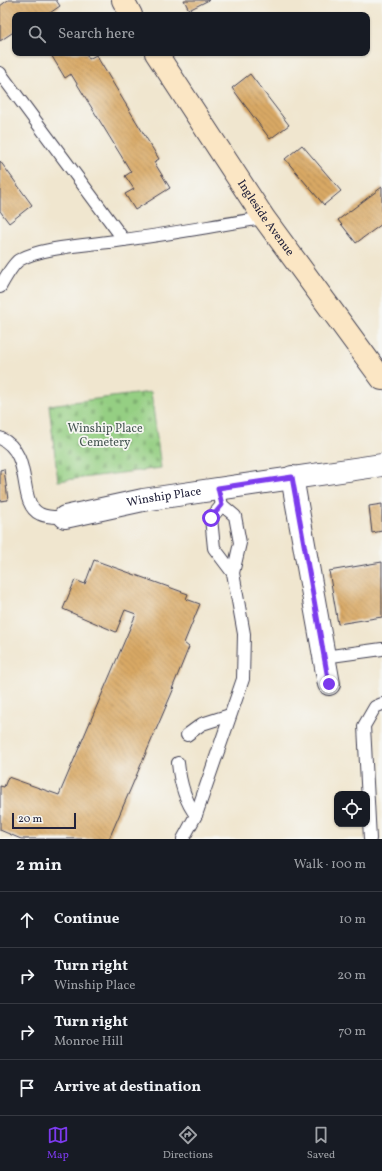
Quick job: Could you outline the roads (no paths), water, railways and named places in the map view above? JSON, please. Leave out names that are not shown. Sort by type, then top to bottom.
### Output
[{"type":"street","points":[[123,0],[129,12]]},
{"type":"street","name":"Ingleside Avenue","points":[[158,56],[264,218],[382,379]]},
{"type":"street","name":"Winship Place","points":[[65,518],[143,500],[220,497],[292,477],[382,465]]},
{"type":"street","points":[[292,477],[329,684]]},
{"type":"lane","points":[[0,73],[124,240]]},
{"type":"lane","points":[[0,287],[17,261],[33,254],[264,218]]},
{"type":"lane","points":[[0,438],[8,442],[18,454],[23,468],[30,505],[40,514],[53,518],[65,518]]},
{"type":"lane","points":[[183,839],[196,815],[243,679],[244,634],[233,573],[240,543],[235,516],[220,497],[211,518],[214,548],[233,573]]},
{"type":"lane","points":[[324,657],[382,649]]},
{"type":"lane","points":[[370,839],[364,726],[375,707],[382,704]]},
{"type":"lane","points":[[187,735],[202,724],[230,715]]},
{"type":"lane","points":[[178,763],[182,790],[190,808],[196,815]]},
{"type":"park label","name":"Winship Place Cemetery","points":[[105,436]]}]
